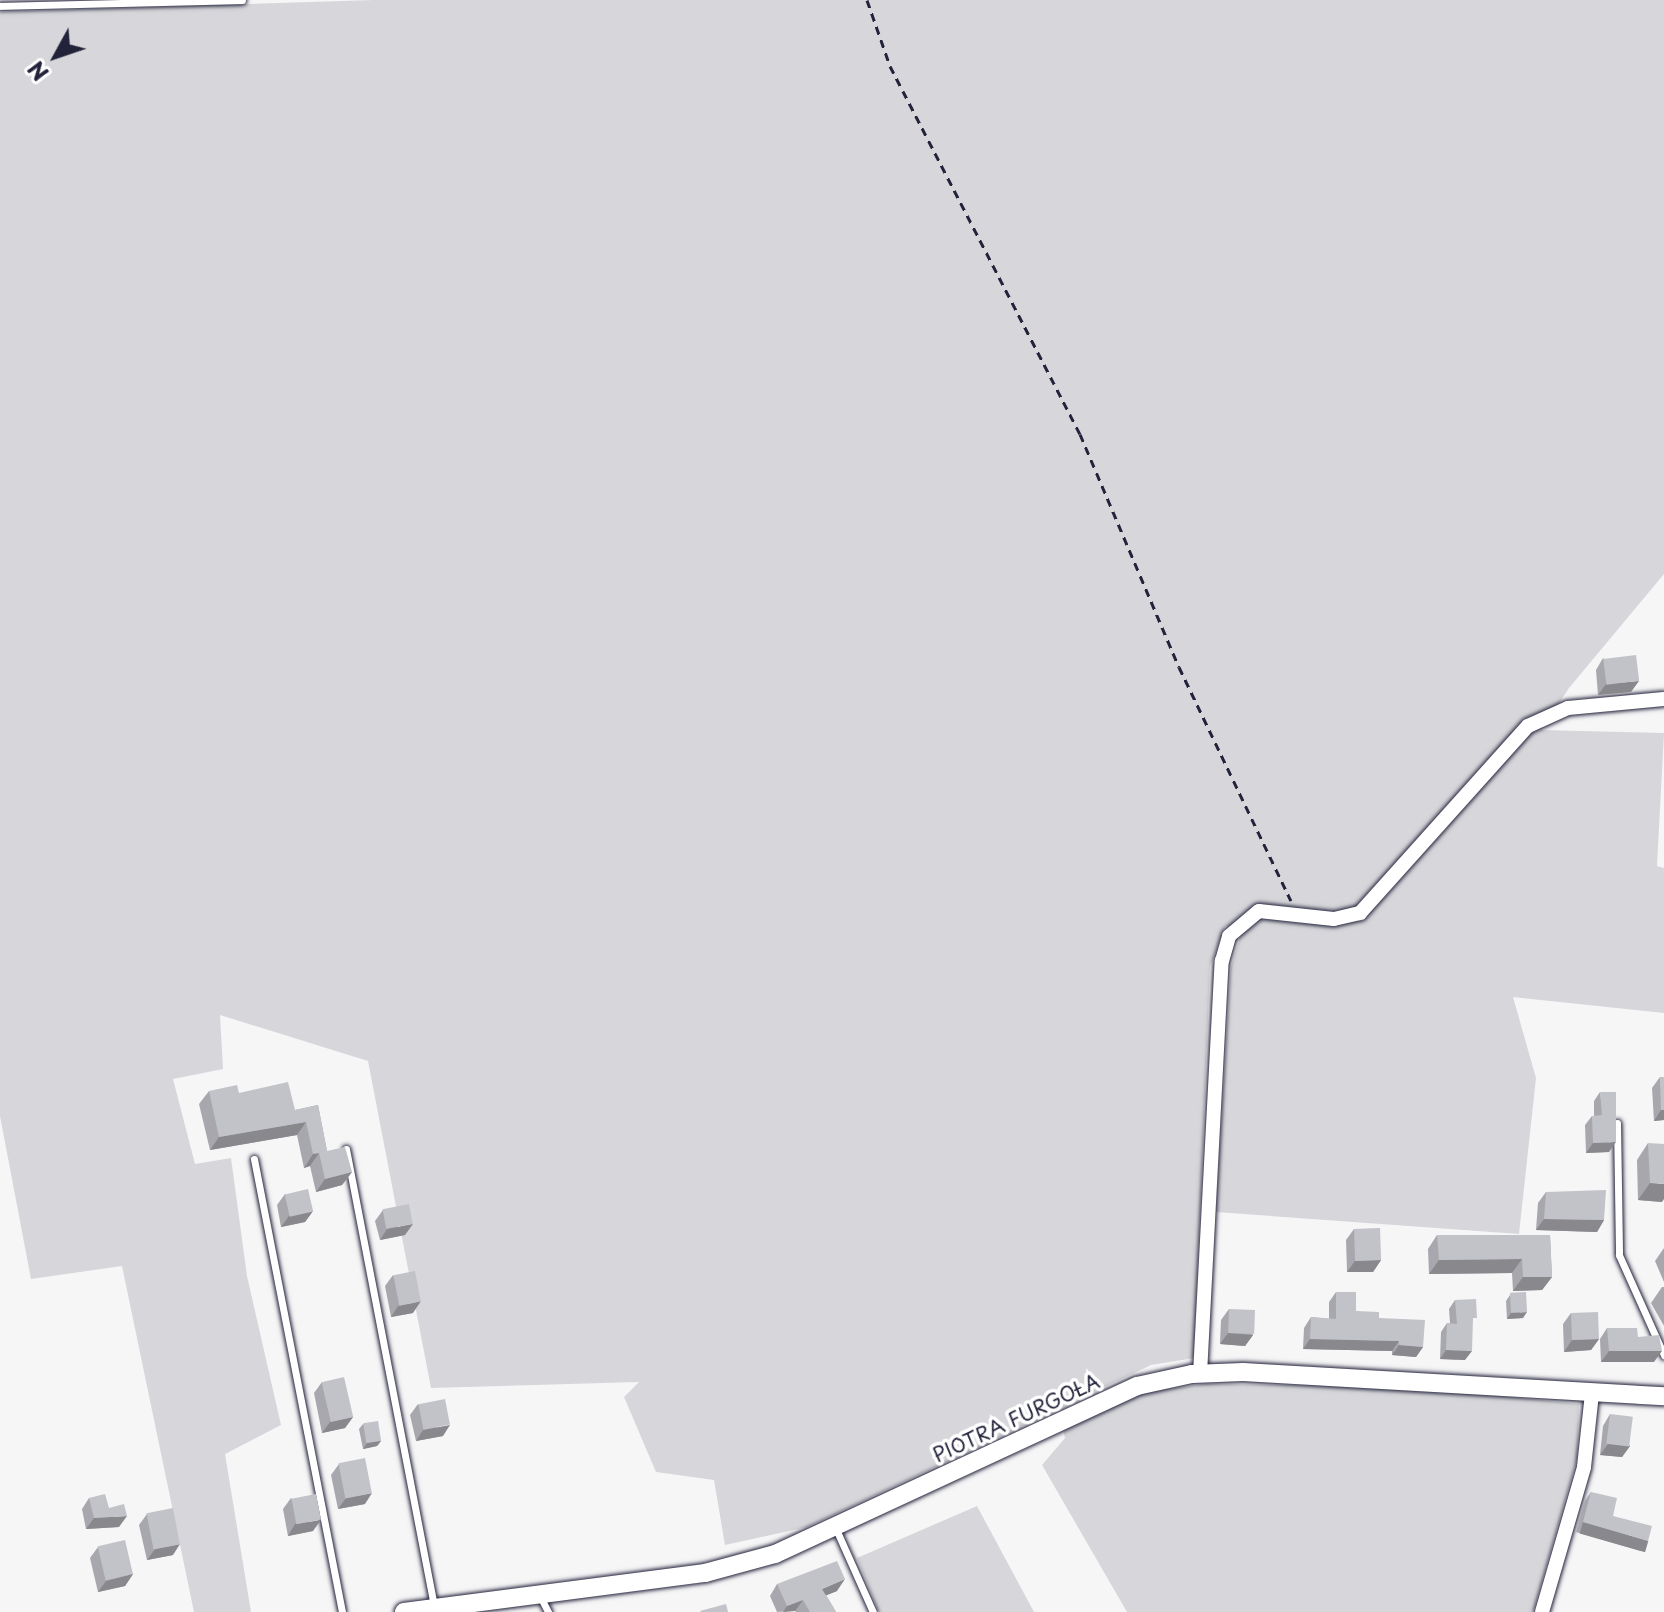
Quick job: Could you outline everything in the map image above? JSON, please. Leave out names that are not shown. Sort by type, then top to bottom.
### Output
[{"type":"street","points":[[1200,1374],[1222,961],[1229,936],[1259,911],[1299,918],[1334,919],[1360,913],[1528,726],[1568,708],[1664,699]]},
{"type":"street","name":"PIOTRA FURGOŁA","points":[[404,1612],[544,1604],[705,1573],[775,1554],[1137,1386],[1200,1374],[1243,1372],[1664,1396]]},
{"type":"street","points":[[1542,1612],[1584,1467],[1592,1393]]},
{"type":"lane","points":[[0,6],[242,0]]},
{"type":"lane","points":[[1617,1123],[1619,1255],[1664,1355]]},
{"type":"lane","points":[[346,1149],[434,1608]]},
{"type":"lane","points":[[254,1159],[342,1612]]},
{"type":"lane","points":[[835,1527],[873,1612]]},
{"type":"path","points":[[867,0],[890,66],[1080,434],[1179,667],[1299,918]]},
{"type":"shaded area","points":[[374,0],[1664,0],[1664,574],[1569,688],[1541,730],[1664,733],[1657,866],[1664,868],[1664,1013],[1513,997],[1536,1078],[1519,1234],[1216,1212],[1231,967],[1243,928],[1225,926],[1210,966],[1194,1358],[1151,1365],[807,1527],[725,1545],[714,1480],[656,1472],[624,1397],[639,1382],[431,1388],[368,1061],[220,1015],[223,1069],[173,1079],[195,1164],[231,1158],[247,1276],[281,1425],[225,1454],[251,1612],[194,1612],[122,1266],[31,1279],[0,1116],[0,12]]},
{"type":"shaded area","points":[[1205,1384],[1399,1386],[1579,1404],[1577,1458],[1533,1612],[1127,1612],[1042,1465],[1065,1438],[1062,1426],[1136,1393]]},
{"type":"shaded area","points":[[977,1506],[1034,1612],[879,1612],[857,1558]]},
{"type":"building","points":[[1636,655],[1639,681],[1606,685],[1603,659]]},
{"type":"building","points":[[1660,1077],[1664,1077],[1664,1110],[1661,1110]]},
{"type":"building","points":[[288,1082],[295,1110],[318,1105],[327,1151],[345,1147],[352,1172],[325,1179],[319,1153],[313,1154],[306,1122],[219,1137],[209,1091],[237,1085],[239,1093]]},
{"type":"building","points":[[1600,1092],[1616,1092],[1616,1142],[1593,1143],[1592,1116],[1602,1115]]},
{"type":"building","points":[[1648,1143],[1664,1144],[1664,1184],[1650,1183]]},
{"type":"building","points":[[308,1189],[313,1211],[290,1217],[285,1194]]},
{"type":"building","points":[[1606,1190],[1604,1220],[1544,1219],[1546,1192]]},
{"type":"building","points":[[409,1204],[413,1224],[386,1229],[382,1209]]},
{"type":"building","points":[[1380,1228],[1381,1260],[1355,1261],[1354,1229]]},
{"type":"building","points":[[1437,1235],[1550,1235],[1552,1277],[1523,1277],[1522,1259],[1439,1260]]},
{"type":"building","points":[[415,1271],[421,1301],[399,1306],[393,1275]]},
{"type":"building","points":[[1336,1292],[1356,1292],[1356,1311],[1379,1312],[1379,1318],[1425,1320],[1423,1347],[1399,1345],[1399,1341],[1310,1339],[1311,1317],[1336,1319]]},
{"type":"building","points":[[1526,1292],[1527,1312],[1511,1313],[1510,1293]]},
{"type":"building","points":[[1476,1299],[1477,1318],[1473,1318],[1472,1351],[1446,1350],[1447,1323],[1457,1324],[1455,1300]]},
{"type":"building","points":[[1229,1309],[1255,1310],[1254,1334],[1228,1333]]},
{"type":"building","points":[[1598,1312],[1599,1339],[1572,1340],[1571,1313]]},
{"type":"building","points":[[1607,1328],[1637,1328],[1638,1337],[1659,1335],[1662,1351],[1609,1351]]},
{"type":"building","points":[[344,1377],[353,1417],[331,1422],[322,1382]]},
{"type":"building","points":[[445,1399],[450,1425],[423,1430],[418,1404]]},
{"type":"building","points":[[1610,1414],[1633,1417],[1629,1447],[1606,1444]]},
{"type":"building","points":[[378,1421],[381,1441],[366,1443],[363,1423]]},
{"type":"building","points":[[365,1458],[372,1493],[345,1498],[338,1463]]},
{"type":"building","points":[[1591,1492],[1617,1498],[1613,1516],[1652,1526],[1648,1541],[1583,1522]]},
{"type":"building","points":[[105,1494],[109,1508],[124,1504],[127,1516],[94,1518],[89,1498]]},
{"type":"building","points":[[316,1494],[321,1520],[296,1524],[291,1499]]},
{"type":"building","points":[[173,1508],[180,1544],[154,1549],[146,1513]]},
{"type":"building","points":[[125,1540],[133,1574],[106,1580],[98,1546]]},
{"type":"building","points":[[837,1561],[845,1579],[822,1589],[836,1612],[810,1612],[803,1600],[787,1606],[777,1584]]},
{"type":"building","points":[[726,1604],[728,1612],[700,1611]]}]
